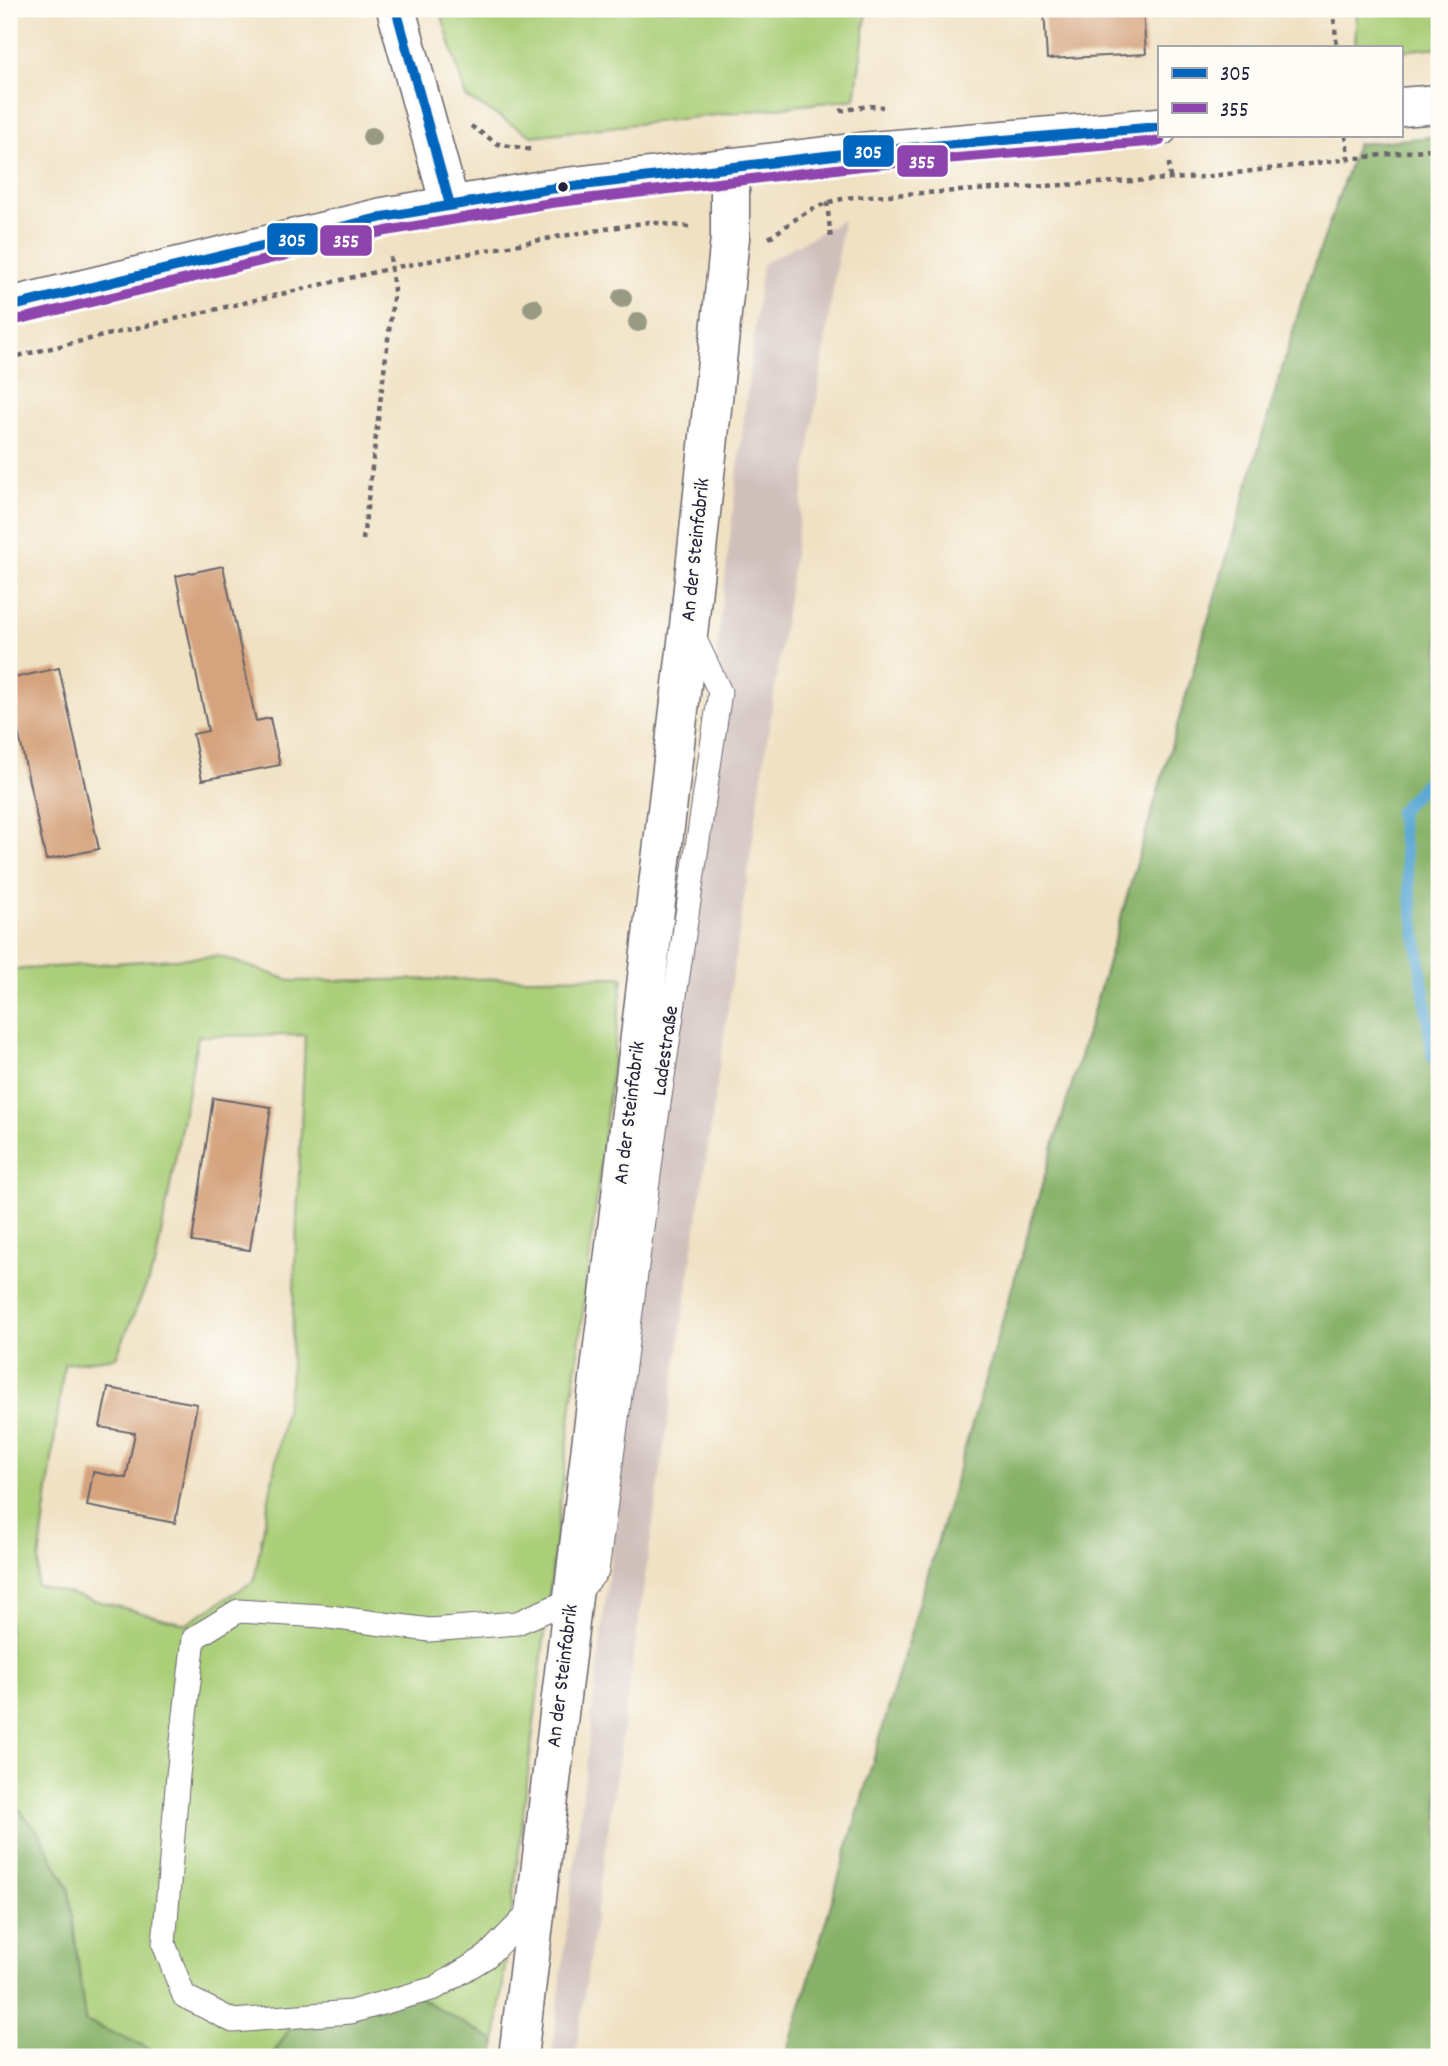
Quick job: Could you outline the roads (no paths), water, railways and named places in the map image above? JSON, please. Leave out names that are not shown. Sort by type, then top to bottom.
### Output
[{"type":"street","points":[[396,9],[450,205]]},
{"type":"street","points":[[1402,107],[1439,104]]},
{"type":"street","points":[[9,307],[383,217],[549,189],[860,152],[1158,127]]},
{"type":"street","name":"An der Steinfabrik","points":[[519,2057],[690,626],[730,238],[730,167]]},
{"type":"lane","points":[[537,1904],[486,1957],[435,1988],[351,2012],[233,2021],[184,1996],[164,1944],[177,1775],[194,1638],[238,1612],[322,1616],[430,1630],[517,1623],[573,1599]]},
{"type":"waterway","points":[[1439,768],[1399,812],[1433,1057],[1439,1063]]}]
